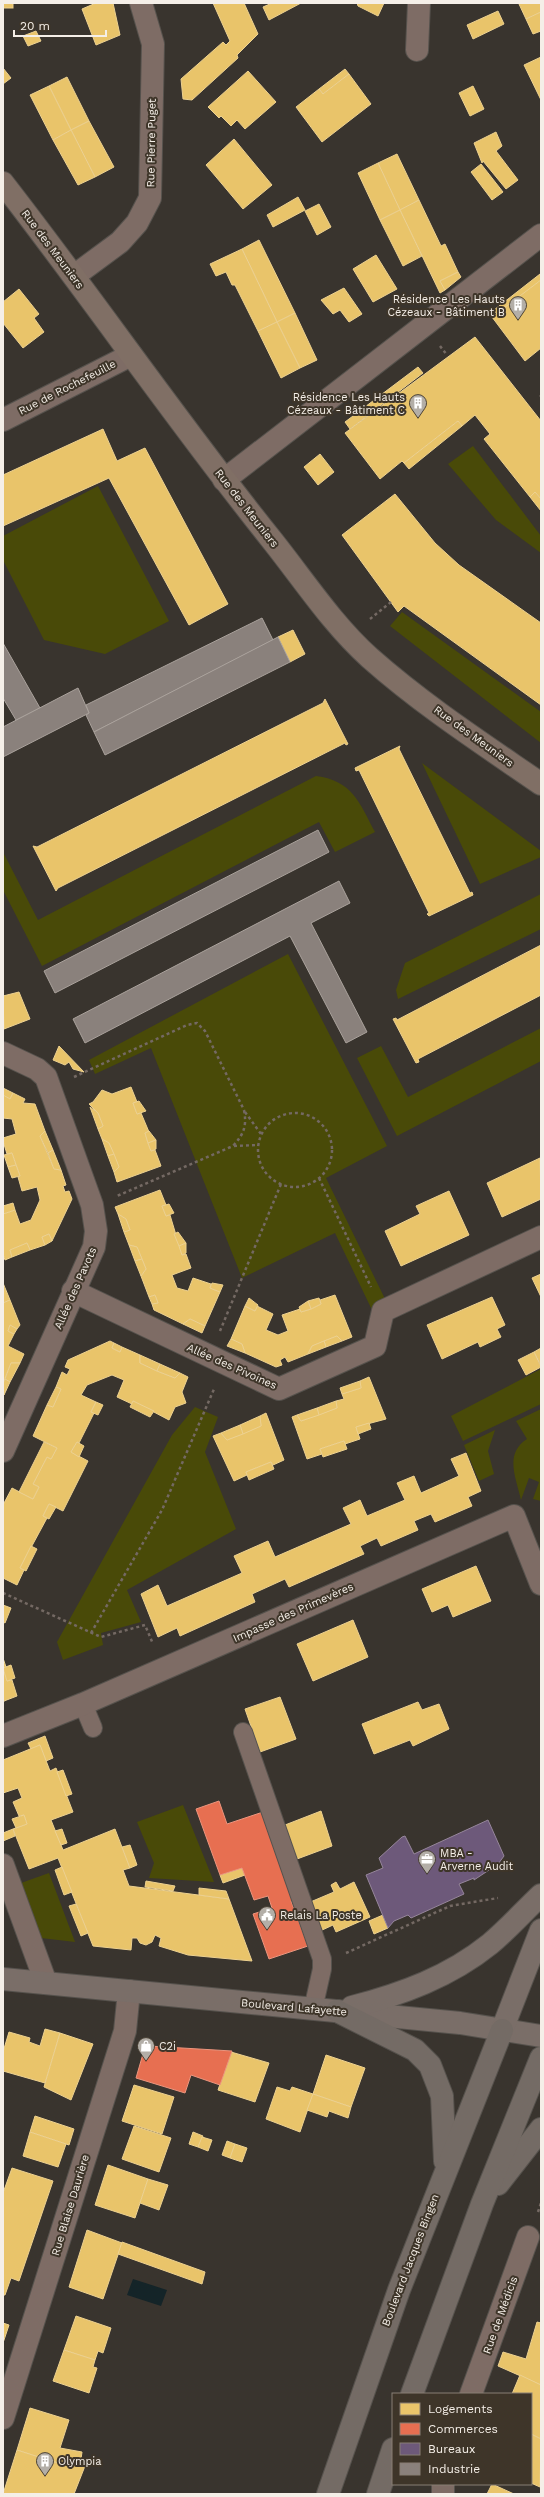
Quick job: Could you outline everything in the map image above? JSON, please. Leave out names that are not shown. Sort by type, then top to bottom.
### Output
[{"type":"highway","points":[[337,2011],[415,2050],[430,2065],[442,2096],[446,2168]]},
{"type":"highway","name":"Boulevard Jacques Bingen","points":[[328,2494],[364,2387],[446,2168],[502,2030]]},
{"type":"highway","points":[[412,2393],[482,2204],[541,2058]]},
{"type":"highway","points":[[482,2204],[541,2129]]},
{"type":"highway","points":[[378,2494],[392,2452]]},
{"type":"main road","name":"Rue des Meuniers","points":[[3,183],[74,276],[130,355],[224,480],[322,605],[369,657],[449,719],[541,784]]},
{"type":"main road","points":[[337,2011],[398,1995],[434,1980],[464,1963],[491,1943],[541,1894]]},
{"type":"main road","points":[[502,2030],[541,1930]]},
{"type":"main road","name":"Boulevard Lafayette","points":[[3,1979],[460,2023],[541,2036]]},
{"type":"street","name":"Rue Pierre Puget","points":[[74,276],[120,242],[137,223],[150,198],[152,44],[142,3]]},
{"type":"street","points":[[417,50],[419,3]]},
{"type":"street","points":[[224,480],[541,236]]},
{"type":"street","name":"Rue de Rochefeuille","points":[[3,420],[130,355]]},
{"type":"street","name":"Allée des Pavots","points":[[3,1053],[42,1073],[50,1088],[92,1205],[96,1231],[94,1247],[3,1451]]},
{"type":"street","points":[[383,1311],[541,1237]]},
{"type":"street","name":"Allée des Pivoines","points":[[73,1292],[216,1361],[279,1389],[375,1346],[383,1311]]},
{"type":"street","name":"Impasse des Primevères","points":[[3,1736],[83,1704],[514,1516],[541,1584]]},
{"type":"street","points":[[3,1865],[46,1983]]},
{"type":"street","name":"Rue Blaise Daurière","points":[[3,2418],[125,2032],[128,2021],[129,1991]]},
{"type":"street","name":"Rue de Médicis","points":[[472,2393],[528,2236]]},
{"type":"lane","points":[[83,1704],[92,1728]]},
{"type":"lane","points":[[243,1732],[322,1960],[322,1969],[313,2009]]},
{"type":"path","points":[[50,1088],[187,1025],[197,1024],[205,1031],[244,1110],[261,1134]]},
{"type":"path","points":[[92,1205],[110,1199],[233,1146],[242,1137],[246,1124],[244,1110]]},
{"type":"path","points":[[289,1113],[301,1113],[313,1117],[322,1124],[329,1134],[332,1146],[327,1169],[319,1178],[305,1186],[281,1184],[270,1178],[262,1168],[258,1158],[258,1146],[261,1134],[268,1124],[277,1116],[289,1113]]},
{"type":"path","points":[[233,1146],[258,1146]]},
{"type":"path","points":[[319,1178],[383,1311]]},
{"type":"path","points":[[91,1633],[162,1510],[281,1184]]},
{"type":"path","points":[[3,1593],[101,1637],[145,1625],[162,1669]]},
{"type":"path","points":[[342,1958],[346,1953],[450,1906],[506,1897]]},
{"type":"shaded area","points":[[473,446],[541,536],[541,553],[496,520],[448,464]]},
{"type":"shaded area","points":[[98,486],[169,621],[105,654],[44,640],[3,560],[3,536]]},
{"type":"shaded area","points":[[402,612],[541,712],[541,743],[390,626]]},
{"type":"shaded area","points":[[422,763],[541,851],[541,857],[480,884]]},
{"type":"shaded area","points":[[316,776],[329,779],[347,788],[359,802],[375,832],[335,852],[319,822],[42,966],[3,890],[3,852],[38,920]]},
{"type":"shaded area","points":[[541,894],[541,929],[398,999],[396,990],[405,963]]},
{"type":"shaded area","points":[[288,954],[387,1146],[326,1178],[387,1303],[372,1310],[335,1233],[242,1278],[151,1048],[95,1074],[89,1060]]},
{"type":"shaded area","points":[[541,1028],[541,1061],[397,1136],[357,1058],[381,1046],[408,1097]]},
{"type":"shaded area","points":[[541,1369],[541,1404],[463,1441],[451,1416]]},
{"type":"shaded area","points":[[195,1407],[218,1417],[205,1452],[236,1529],[127,1590],[141,1622],[101,1633],[103,1645],[63,1660],[57,1642],[172,1435]]},
{"type":"shaded area","points":[[541,1409],[541,1501],[533,1499],[539,1482],[529,1478],[521,1500],[515,1475],[514,1459],[520,1445],[527,1439],[516,1421]]},
{"type":"shaded area","points":[[495,1430],[488,1451],[494,1474],[479,1481],[464,1445]]},
{"type":"shaded area","points":[[183,1805],[214,1882],[149,1878],[154,1863],[137,1822]]},
{"type":"shaded area","points":[[49,1873],[75,1942],[41,1938],[21,1883]]},
{"type":"shaded area","points":[[133,2279],[167,2290],[161,2306],[127,2295]]},
{"type":"building: Logements","points":[[3,3],[13,3],[13,8],[3,8]]},
{"type":"building: Logements","points":[[96,3],[113,3],[120,35],[96,45],[82,9]]},
{"type":"building: Logements","points":[[213,3],[244,3],[258,34],[237,55],[238,58],[192,100],[183,99],[181,79],[223,42],[226,45],[230,41]]},
{"type":"building: Logements","points":[[272,3],[301,3],[269,20],[263,7]]},
{"type":"building: Logements","points":[[357,3],[384,3],[378,16],[358,6]]},
{"type":"building: Logements","points":[[541,3],[541,12],[526,19],[519,4]]},
{"type":"building: Logements","points":[[498,11],[504,24],[473,39],[467,25]]},
{"type":"building: Logements","points":[[541,12],[541,31],[533,34],[526,19]]},
{"type":"building: Logements","points":[[36,31],[41,41],[28,46],[23,36]]},
{"type":"building: Logements","points":[[541,57],[541,100],[524,65]]},
{"type":"building: Logements","points":[[3,68],[11,78],[3,84]]},
{"type":"building: Logements","points":[[345,69],[349,74],[323,94],[319,89]]},
{"type":"building: Logements","points":[[248,71],[276,102],[245,129],[237,120],[231,126],[221,116],[219,118],[208,107]]},
{"type":"building: Logements","points":[[349,74],[371,104],[322,142],[296,107],[319,89],[323,94]]},
{"type":"building: Logements","points":[[67,77],[89,121],[71,130],[49,86]]},
{"type":"building: Logements","points":[[49,86],[71,130],[53,140],[30,95]]},
{"type":"building: Logements","points":[[473,86],[484,109],[470,116],[459,93]]},
{"type":"building: Logements","points":[[89,121],[114,167],[95,177],[71,130]]},
{"type":"building: Logements","points":[[71,130],[95,177],[78,185],[53,140]]},
{"type":"building: Logements","points":[[496,132],[502,146],[496,151],[518,180],[506,189],[483,161],[482,163],[474,143]]},
{"type":"building: Logements","points":[[234,139],[272,185],[243,209],[206,165]]},
{"type":"building: Logements","points":[[397,154],[419,200],[400,210],[378,163]]},
{"type":"building: Logements","points":[[378,163],[400,210],[380,220],[358,173]]},
{"type":"building: Logements","points":[[481,164],[503,192],[492,200],[471,172]]},
{"type":"building: Logements","points":[[298,197],[305,210],[273,227],[267,215]]},
{"type":"building: Logements","points":[[419,200],[441,246],[445,244],[458,272],[440,281],[445,290],[440,293],[400,210]]},
{"type":"building: Logements","points":[[319,204],[331,227],[317,235],[305,211]]},
{"type":"building: Logements","points":[[400,210],[422,256],[403,266],[380,220]]},
{"type":"building: Logements","points":[[259,240],[295,313],[277,322],[242,249]]},
{"type":"building: Logements","points":[[242,249],[277,322],[258,331],[235,285],[232,285],[226,272],[216,276],[210,264]]},
{"type":"building: Logements","points":[[376,255],[397,289],[373,302],[353,269]]},
{"type":"building: Logements","points":[[458,272],[461,277],[445,290],[440,281]]},
{"type":"building: Logements","points":[[540,274],[541,280],[497,314],[494,310]]},
{"type":"building: Logements","name":"Résidence Les Hauts Cézeaux - Bâtiment B","points":[[541,280],[541,348],[525,361],[492,317]]},
{"type":"building: Logements","points":[[344,288],[362,314],[349,322],[340,310],[333,314],[321,300]]},
{"type":"building: Logements","points":[[19,289],[39,314],[34,318],[44,332],[23,348],[3,323],[3,302]]},
{"type":"building: Logements","points":[[295,313],[317,360],[300,368],[277,322]]},
{"type":"building: Logements","points":[[277,322],[300,368],[281,378],[258,331]]},
{"type":"building: Logements","name":"Résidence Les Hauts Cézeaux - Bâtiment C","points":[[475,337],[541,421],[541,499],[535,492],[530,497],[484,439],[490,434],[475,415],[462,426],[458,421],[404,463],[402,461],[380,479],[345,433]]},
{"type":"building: Logements","points":[[418,367],[423,373],[350,429],[345,422]]},
{"type":"building: Logements","points":[[458,421],[462,426],[409,469],[404,463]]},
{"type":"building: Logements","points":[[103,429],[117,461],[145,448],[228,604],[189,625],[109,478],[3,526],[3,475]]},
{"type":"building: Logements","points":[[320,454],[334,472],[318,485],[304,467]]},
{"type":"building: Logements","points":[[535,492],[541,499],[541,511],[530,497]]},
{"type":"building: Logements","points":[[395,494],[435,543],[459,565],[541,623],[541,705],[404,606],[398,612],[342,535]]},
{"type":"building: Logements","points":[[293,630],[305,654],[290,662],[278,637]]},
{"type":"building: Logements","points":[[325,699],[348,744],[346,745],[345,743],[58,888],[56,891],[33,846],[37,847],[323,703]]},
{"type":"building: Logements","points":[[400,746],[399,749],[470,893],[472,892],[473,895],[429,916],[427,914],[429,913],[359,770],[356,771],[355,768]]},
{"type":"building: Logements","points":[[541,945],[541,995],[418,1059],[419,1062],[416,1063],[393,1019],[396,1018],[397,1020]]},
{"type":"building: Logements","points":[[19,992],[30,1019],[4,1029],[3,996]]},
{"type":"building: Logements","points":[[59,1046],[84,1072],[73,1069],[69,1062],[65,1065],[53,1060]]},
{"type":"building: Logements","points":[[131,1087],[137,1102],[133,1103],[137,1114],[141,1113],[149,1132],[145,1133],[151,1151],[155,1150],[161,1166],[117,1182],[114,1172],[119,1167],[109,1143],[102,1139],[98,1129],[103,1126],[98,1113],[89,1104],[93,1102],[102,1090],[112,1094]]},
{"type":"building: Logements","points":[[3,1088],[13,1093],[10,1099],[3,1095]]},
{"type":"building: Logements","points":[[13,1093],[25,1099],[23,1103],[35,1104],[45,1131],[40,1136],[54,1169],[61,1170],[66,1185],[63,1186],[65,1192],[69,1191],[72,1199],[52,1241],[49,1234],[42,1237],[45,1245],[30,1250],[27,1243],[10,1250],[12,1257],[5,1260],[3,1254],[3,1214],[15,1210],[20,1224],[31,1220],[40,1200],[37,1187],[22,1191],[18,1177],[20,1176],[12,1153],[7,1154],[3,1141],[3,1138],[16,1134],[12,1119],[3,1118],[3,1095],[10,1099]]},
{"type":"building: Logements","points":[[139,1101],[146,1111],[137,1114],[133,1103]]},
{"type":"building: Logements","points":[[90,1107],[98,1113],[103,1126],[98,1129]]},
{"type":"building: Logements","points":[[45,1131],[53,1150],[48,1153],[40,1136]]},
{"type":"building: Logements","points":[[149,1131],[156,1140],[148,1143],[145,1133]]},
{"type":"building: Logements","points":[[102,1139],[109,1143],[114,1154],[108,1156]]},
{"type":"building: Logements","points":[[156,1140],[156,1149],[151,1151],[148,1143]]},
{"type":"building: Logements","points":[[53,1150],[61,1170],[54,1169],[48,1153]]},
{"type":"building: Logements","points":[[12,1153],[16,1165],[8,1167],[4,1155]]},
{"type":"building: Logements","points":[[114,1154],[119,1167],[114,1172],[108,1156]]},
{"type":"building: Logements","points":[[540,1158],[541,1199],[502,1217],[487,1183]]},
{"type":"building: Logements","points":[[16,1165],[20,1176],[12,1178],[8,1167]]},
{"type":"building: Logements","points":[[160,1190],[166,1205],[162,1206],[166,1216],[170,1215],[182,1255],[186,1254],[191,1268],[172,1275],[177,1288],[188,1291],[193,1278],[211,1284],[210,1288],[220,1292],[205,1326],[190,1319],[183,1324],[154,1310],[152,1304],[158,1303],[155,1295],[149,1297],[141,1276],[146,1269],[137,1247],[129,1245],[124,1232],[130,1230],[126,1219],[118,1214],[115,1207]]},
{"type":"building: Logements","points":[[449,1191],[469,1235],[401,1266],[385,1231],[420,1214],[416,1206]]},
{"type":"building: Logements","points":[[13,1203],[15,1210],[3,1214],[3,1206]]},
{"type":"building: Logements","points":[[169,1204],[174,1213],[166,1216],[162,1206]]},
{"type":"building: Logements","points":[[118,1214],[126,1219],[130,1230],[124,1232]]},
{"type":"building: Logements","points":[[178,1232],[186,1243],[179,1246],[174,1234]]},
{"type":"building: Logements","points":[[49,1234],[52,1241],[45,1245],[42,1237]]},
{"type":"building: Logements","points":[[27,1243],[30,1250],[12,1257],[10,1250]]},
{"type":"building: Logements","points":[[186,1243],[186,1253],[182,1255],[179,1246]]},
{"type":"building: Logements","points":[[129,1245],[137,1247],[142,1259],[135,1261]]},
{"type":"building: Logements","points":[[142,1259],[146,1269],[141,1276],[135,1261]]},
{"type":"building: Logements","points":[[541,1274],[541,1297],[532,1278]]},
{"type":"building: Logements","points":[[3,1283],[10,1300],[3,1303]]},
{"type":"building: Logements","points":[[212,1283],[223,1285],[220,1292],[210,1288]]},
{"type":"building: Logements","points":[[155,1295],[158,1303],[152,1304],[149,1297]]},
{"type":"building: Logements","points":[[335,1295],[352,1337],[342,1341],[337,1336],[312,1346],[308,1354],[288,1362],[285,1357],[280,1360],[282,1365],[276,1367],[245,1353],[242,1344],[231,1339],[245,1306],[255,1311],[257,1306],[273,1314],[266,1330],[278,1335],[288,1331],[282,1315],[300,1309],[301,1312],[311,1309],[321,1304],[320,1300]]},
{"type":"building: Logements","points":[[492,1297],[505,1325],[497,1329],[501,1337],[480,1347],[478,1342],[442,1359],[427,1325]]},
{"type":"building: Logements","points":[[249,1298],[258,1305],[255,1311],[245,1306]]},
{"type":"building: Logements","points":[[319,1298],[321,1304],[311,1309],[308,1301]]},
{"type":"building: Logements","points":[[10,1300],[20,1325],[17,1329],[10,1325],[8,1331],[14,1334],[8,1346],[24,1354],[20,1363],[11,1363],[3,1383],[3,1303]]},
{"type":"building: Logements","points":[[308,1301],[311,1309],[301,1312],[299,1307]]},
{"type":"building: Logements","points":[[190,1319],[205,1326],[202,1333],[183,1324]]},
{"type":"building: Logements","points":[[10,1325],[17,1329],[14,1334],[8,1331]]},
{"type":"building: Logements","points":[[337,1336],[342,1341],[326,1347],[324,1341]]},
{"type":"building: Logements","points":[[231,1339],[242,1344],[245,1353],[227,1346]]},
{"type":"building: Logements","points":[[110,1341],[114,1343],[112,1348],[120,1352],[122,1347],[140,1355],[140,1363],[157,1371],[175,1378],[180,1373],[188,1377],[182,1392],[186,1403],[175,1407],[169,1420],[133,1401],[132,1404],[117,1397],[124,1380],[112,1375],[87,1385],[81,1395],[96,1402],[91,1412],[94,1413],[79,1443],[77,1442],[71,1452],[88,1461],[63,1511],[49,1504],[43,1516],[47,1518],[20,1568],[24,1570],[17,1585],[3,1578],[3,1505],[12,1488],[33,1499],[39,1487],[33,1484],[47,1457],[51,1459],[57,1448],[33,1436],[47,1405],[53,1407],[61,1389],[56,1387],[62,1372],[67,1375],[70,1369],[65,1367],[68,1360]]},
{"type":"building: Logements","points":[[324,1341],[326,1347],[308,1354],[312,1346]]},
{"type":"building: Logements","points":[[114,1343],[122,1347],[120,1352],[112,1348]]},
{"type":"building: Logements","points":[[541,1348],[541,1365],[534,1352]]},
{"type":"building: Logements","points":[[534,1352],[541,1367],[526,1375],[518,1360]]},
{"type":"building: Logements","points":[[140,1355],[160,1364],[157,1371],[140,1363]]},
{"type":"building: Logements","points":[[11,1363],[20,1363],[10,1382],[5,1379]]},
{"type":"building: Logements","points":[[160,1364],[180,1373],[175,1378],[157,1371]]},
{"type":"building: Logements","points":[[369,1377],[386,1419],[356,1427],[360,1439],[345,1444],[344,1441],[320,1449],[322,1454],[307,1459],[292,1417],[297,1415],[301,1421],[337,1408],[336,1401],[344,1399],[342,1394],[361,1388],[360,1381]]},
{"type":"building: Logements","points":[[5,1379],[10,1382],[4,1395],[3,1383]]},
{"type":"building: Logements","points":[[360,1381],[361,1388],[342,1394],[340,1388]]},
{"type":"building: Logements","points":[[56,1387],[61,1389],[53,1407],[47,1405]]},
{"type":"building: Logements","points":[[133,1401],[154,1411],[150,1417],[130,1407]]},
{"type":"building: Logements","points":[[336,1401],[337,1408],[319,1415],[317,1408]]},
{"type":"building: Logements","points":[[96,1402],[103,1405],[98,1415],[91,1412]]},
{"type":"building: Logements","points":[[317,1408],[319,1415],[301,1421],[297,1415]]},
{"type":"building: Logements","points":[[266,1413],[284,1460],[273,1465],[271,1462],[246,1472],[247,1475],[234,1481],[213,1436],[221,1433],[227,1440],[261,1426],[260,1416]]},
{"type":"building: Logements","points":[[260,1416],[261,1426],[243,1434],[240,1425]]},
{"type":"building: Logements","points":[[369,1423],[371,1429],[358,1434],[356,1427]]},
{"type":"building: Logements","points":[[240,1425],[243,1434],[227,1440],[221,1433]]},
{"type":"building: Logements","points":[[344,1441],[347,1449],[323,1457],[320,1449]]},
{"type":"building: Logements","points":[[44,1442],[57,1448],[51,1459],[47,1457],[33,1484],[39,1487],[33,1499],[19,1492]]},
{"type":"building: Logements","points":[[77,1442],[84,1446],[79,1457],[71,1452]]},
{"type":"building: Logements","points":[[466,1453],[481,1491],[468,1497],[472,1506],[435,1522],[431,1514],[414,1521],[418,1530],[381,1546],[377,1538],[360,1546],[364,1554],[289,1587],[285,1579],[252,1594],[255,1602],[180,1636],[177,1628],[158,1637],[141,1594],[158,1585],[167,1606],[242,1573],[234,1556],[268,1541],[275,1557],[351,1524],[343,1508],[360,1500],[367,1516],[405,1500],[397,1483],[414,1476],[421,1493],[459,1476],[451,1459]]},
{"type":"building: Logements","points":[[271,1462],[274,1469],[249,1480],[246,1472]]},
{"type":"building: Logements","points":[[49,1504],[56,1507],[49,1519],[43,1516]]},
{"type":"building: Logements","points":[[31,1546],[37,1549],[26,1571],[20,1568]]},
{"type":"building: Logements","points":[[476,1566],[491,1601],[453,1617],[448,1605],[432,1612],[422,1589]]},
{"type":"building: Logements","points":[[3,1605],[11,1608],[5,1623],[3,1622]]},
{"type":"building: Logements","points":[[353,1620],[368,1657],[313,1681],[297,1644]]},
{"type":"building: Logements","points":[[3,1658],[6,1667],[3,1668]]},
{"type":"building: Logements","points":[[11,1665],[15,1678],[7,1681],[3,1668]]},
{"type":"building: Logements","points":[[3,1668],[7,1681],[12,1680],[17,1696],[4,1701],[3,1703]]},
{"type":"building: Logements","points":[[280,1697],[296,1739],[260,1752],[245,1709]]},
{"type":"building: Logements","points":[[418,1702],[422,1710],[439,1704],[449,1729],[413,1746],[410,1740],[374,1754],[362,1724]]},
{"type":"building: Logements","points":[[45,1736],[53,1758],[46,1761],[40,1745],[31,1749],[28,1743]]},
{"type":"building: Logements","points":[[40,1745],[50,1771],[56,1768],[73,1812],[51,1820],[63,1850],[115,1829],[130,1868],[123,1870],[129,1886],[229,1899],[252,1961],[188,1955],[159,1946],[161,1938],[155,1935],[152,1942],[146,1945],[140,1943],[137,1938],[132,1938],[131,1950],[93,1946],[58,1858],[29,1869],[13,1829],[27,1824],[24,1815],[19,1816],[13,1802],[22,1798],[18,1788],[3,1793],[3,1760]]},
{"type":"building: Logements","points":[[63,1770],[72,1794],[66,1796],[57,1772]]},
{"type":"building: Logements","points":[[321,1811],[332,1846],[297,1859],[285,1825]]},
{"type":"building: Logements","points":[[24,1815],[27,1824],[16,1828],[12,1819]]},
{"type":"building: Logements","points":[[13,1829],[15,1836],[3,1841],[3,1833]]},
{"type":"building: Logements","points":[[62,1829],[67,1843],[61,1845],[55,1831]]},
{"type":"building: Logements","points":[[130,1845],[137,1865],[130,1868],[122,1847]]},
{"type":"building: Logements","points":[[62,1867],[72,1892],[64,1895],[55,1870]]},
{"type":"building: Logements","points":[[242,1868],[245,1875],[223,1883],[220,1875]]},
{"type":"building: Logements","points":[[146,1881],[175,1886],[173,1891],[145,1887]]},
{"type":"building: Logements","points":[[336,1882],[340,1889],[354,1882],[370,1917],[336,1932],[333,1925],[320,1931],[308,1903],[334,1892],[331,1885]]},
{"type":"building: Logements","points":[[199,1888],[226,1891],[229,1899],[199,1895]]},
{"type":"building: Logements","points":[[76,1904],[88,1933],[81,1936],[69,1906]]},
{"type":"building: Logements","points":[[383,1915],[388,1928],[374,1934],[369,1921]]},
{"type":"building: Logements","points":[[45,2029],[60,2033],[45,2083],[3,2071],[3,2052],[9,2032],[30,2038],[29,2042],[40,2046]]},
{"type":"building: Logements","points":[[60,2033],[93,2044],[71,2100],[44,2087]]},
{"type":"building: Logements","points":[[231,2052],[269,2063],[255,2102],[218,2090]]},
{"type":"building: Logements","points":[[326,2055],[365,2068],[351,2107],[313,2094]]},
{"type":"building: Logements","points":[[134,2085],[174,2097],[162,2134],[122,2121]]},
{"type":"building: Logements","points":[[277,2087],[290,2091],[292,2087],[313,2094],[300,2132],[266,2119]]},
{"type":"building: Logements","points":[[313,2094],[351,2107],[348,2118],[329,2111],[327,2117],[307,2110]]},
{"type":"building: Logements","points":[[35,2116],[74,2129],[69,2145],[30,2132]]},
{"type":"building: Logements","points":[[134,2126],[171,2138],[159,2172],[122,2159]]},
{"type":"building: Logements","points":[[30,2132],[66,2144],[58,2167],[23,2156]]},
{"type":"building: Logements","points":[[193,2132],[203,2136],[198,2147],[189,2144]]},
{"type":"building: Logements","points":[[202,2137],[212,2140],[208,2151],[198,2147]]},
{"type":"building: Logements","points":[[227,2141],[235,2144],[230,2158],[222,2155]]},
{"type":"building: Logements","points":[[235,2144],[247,2148],[242,2162],[230,2158]]},
{"type":"building: Logements","points":[[108,2165],[148,2179],[135,2218],[95,2205]]},
{"type":"building: Logements","points":[[12,2168],[53,2181],[19,2281],[11,2278],[5,2295],[3,2295],[3,2193]]},
{"type":"building: Logements","points":[[148,2179],[168,2185],[159,2210],[140,2203]]},
{"type":"building: Logements","points":[[87,2230],[122,2243],[103,2299],[69,2287]]},
{"type":"building: Logements","points":[[122,2242],[205,2272],[202,2284],[118,2254]]},
{"type":"building: Logements","points":[[76,2316],[111,2328],[103,2353],[98,2351],[95,2360],[64,2350]]},
{"type":"building: Logements","points":[[537,2322],[541,2323],[541,2385],[498,2366],[503,2352],[526,2359]]},
{"type":"building: Logements","points":[[3,2323],[9,2325],[3,2343]]},
{"type":"building: Logements","points":[[64,2350],[95,2360],[93,2367],[97,2368],[89,2393],[53,2381]]},
{"type":"building: Logements","points":[[520,2375],[541,2385],[541,2439],[532,2434],[532,2393],[512,2393]]},
{"type":"building: Logements","points":[[30,2408],[69,2420],[60,2448],[82,2452],[80,2466],[54,2462],[17,2450]]},
{"type":"building: Logements","points":[[532,2434],[541,2439],[540,2487],[532,2483]]},
{"type":"building: Logements","name":"Olympia","points":[[17,2450],[54,2462],[85,2466],[74,2494],[3,2494]]},
{"type":"building: Logements","points":[[492,2485],[494,2485],[514,2494],[487,2494]]},
{"type":"building: Commerces","points":[[219,1801],[227,1824],[266,1811],[294,1900],[291,1901],[308,1946],[269,1959],[253,1914],[272,1908],[268,1896],[254,1900],[242,1868],[220,1875],[196,1809]]},
{"type":"building: Commerces","points":[[145,2047],[232,2051],[220,2085],[191,2075],[185,2093],[136,2078]]},
{"type":"building: Bureaux","name":"MBA - Arverne Audit","points":[[488,1820],[504,1856],[498,1864],[474,1880],[474,1878],[459,1884],[464,1894],[411,1918],[408,1915],[394,1921],[388,1928],[366,1875],[383,1868],[379,1858],[402,1837],[405,1836],[414,1854]]},
{"type":"building: Industrie","points":[[262,618],[273,640],[94,732],[86,715],[89,713],[86,705]]},
{"type":"building: Industrie","points":[[278,637],[290,662],[105,755],[94,732]]},
{"type":"building: Industrie","points":[[3,643],[40,708],[16,720],[3,698]]},
{"type":"building: Industrie","points":[[78,688],[89,713],[3,757],[3,727]]},
{"type":"building: Industrie","points":[[318,830],[329,852],[55,993],[44,971]]},
{"type":"building: Industrie","points":[[339,881],[350,903],[311,923],[367,1032],[346,1043],[290,936],[85,1043],[73,1019]]},
{"type":"place","name":"Résidence Les Hauts Cézeaux - Bâtiment B","points":[[518,320]]},
{"type":"place","name":"Résidence Les Hauts Cézeaux - Bâtiment C","points":[[418,418]]},
{"type":"place","name":"MBA - Arverne Audit","points":[[427,1874]]},
{"type":"place","name":"Relais La Poste","points":[[267,1930]]},
{"type":"place","name":"C2i","points":[[146,2061]]},
{"type":"place","name":"Olympia","points":[[45,2476]]}]
